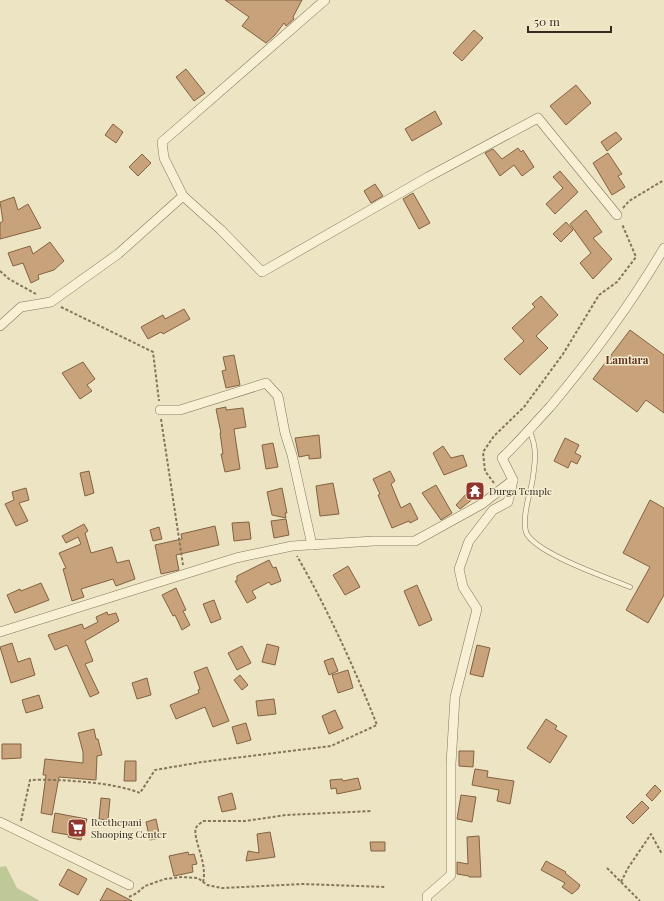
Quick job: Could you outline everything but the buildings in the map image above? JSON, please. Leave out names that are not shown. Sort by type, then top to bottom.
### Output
[{"type":"street","points":[[325,0],[162,142],[164,158],[183,196],[221,230],[262,272],[428,177],[538,118],[617,215]]},
{"type":"street","points":[[0,326],[21,308],[51,302],[118,254],[183,196]]},
{"type":"street","points":[[427,901],[427,896],[451,875],[451,764],[455,697],[477,609],[463,587],[459,569],[469,541],[493,510],[508,502],[513,480],[502,458],[529,430],[578,374],[641,286],[664,248]]},
{"type":"street","points":[[160,410],[180,410],[266,383],[278,396],[284,433],[292,455],[312,545]]},
{"type":"street","points":[[0,632],[236,558],[292,546],[415,541],[482,504],[513,480]]},
{"type":"street","points":[[0,822],[129,885]]},
{"type":"lane","points":[[529,430],[533,439],[536,458],[527,505],[526,531],[533,542],[562,559],[630,587]]},
{"type":"path","points":[[499,490],[485,471],[483,452],[494,436],[524,407],[563,354],[599,295],[617,282],[636,257],[617,215],[629,201],[664,180]]},
{"type":"path","points":[[0,271],[9,279],[51,302],[153,352],[184,574]]},
{"type":"path","points":[[18,831],[30,780],[49,779],[97,784],[128,788],[140,793],[155,770],[202,762],[331,746],[377,725],[334,625],[292,546]]},
{"type":"path","points":[[203,882],[205,872],[204,864],[195,835],[196,828],[203,821],[245,820],[286,815],[372,811]]},
{"type":"path","points":[[621,882],[628,868],[651,834],[662,854]]},
{"type":"path","points":[[607,868],[640,901]]},
{"type":"path","points":[[129,897],[138,893],[145,886],[165,879],[192,877],[198,878],[214,887],[232,888],[302,884],[386,887]]},
{"type":"green space","points":[[6,866],[17,888],[40,901],[0,901],[0,867]]},
{"type":"place","name":"Durga Temple","points":[[475,491]]},
{"type":"place","name":"Reethepani Shooping Center","points":[[77,828]]},
{"type":"district","name":"Lamtara","points":[[627,359]]}]
